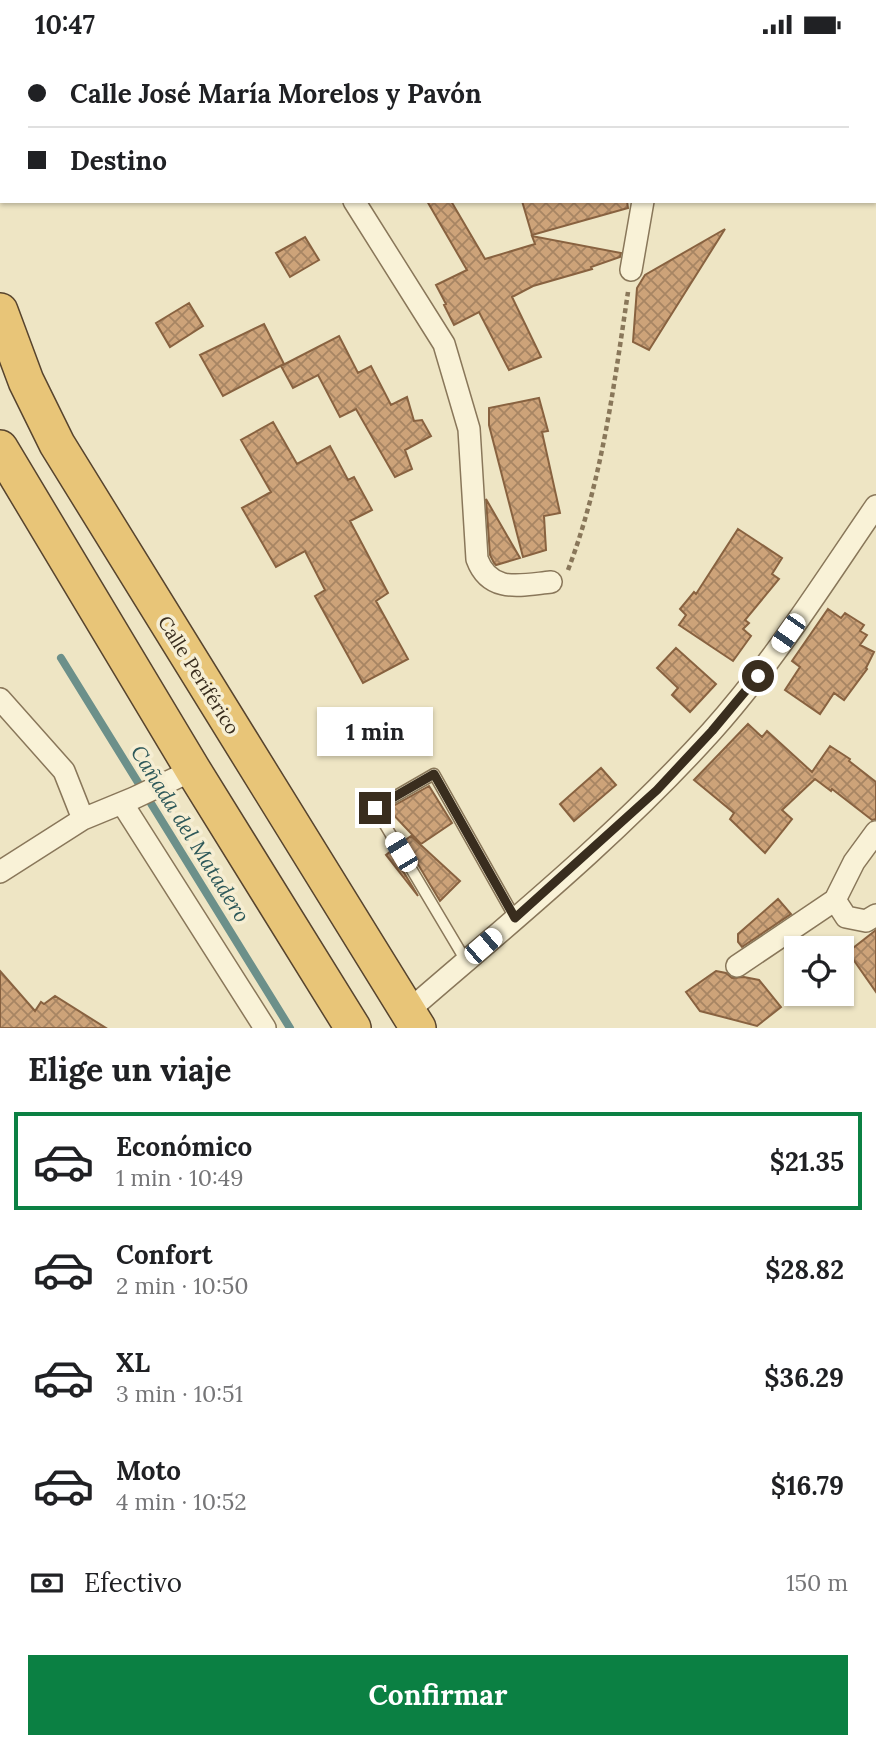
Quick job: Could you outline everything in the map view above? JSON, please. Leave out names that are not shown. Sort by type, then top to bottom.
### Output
[{"type":"highway","name":"Calle Periférico","points":[[0,311],[26,381],[57,444],[413,1020]]},
{"type":"highway","points":[[0,447],[179,776],[353,1028]]},
{"type":"street","points":[[356,203],[444,344],[469,429],[477,559],[482,573],[494,582],[511,586],[551,582]]},
{"type":"street","points":[[631,270],[643,203]]},
{"type":"street","points":[[413,1020],[467,961],[657,790],[712,731],[758,676],[876,506]]},
{"type":"street","points":[[0,699],[64,771],[83,819]]},
{"type":"street","points":[[0,872],[83,819],[179,776]]},
{"type":"street","points":[[128,800],[265,1028]]},
{"type":"street","points":[[737,966],[835,900],[854,862],[876,832]]},
{"type":"street","points":[[835,900],[846,916],[866,921],[876,915]]},
{"type":"lane","points":[[467,961],[375,808],[434,774],[515,918]]},
{"type":"path","points":[[551,582],[568,569],[579,541],[605,442],[631,270]]},
{"type":"building","points":[[428,203],[452,203],[485,259],[535,244],[532,236],[621,253],[620,257],[591,267],[592,269],[533,286],[512,297],[541,357],[509,370],[479,312],[454,325],[444,305],[446,304],[436,285],[467,270]]},
{"type":"building","points":[[523,203],[627,203],[628,208],[532,235]]},
{"type":"building","points":[[725,229],[649,350],[633,342],[637,288],[645,275]]},
{"type":"building","points":[[305,237],[319,260],[290,277],[276,253]]},
{"type":"building","points":[[189,303],[203,326],[170,347],[156,323]]},
{"type":"building","points":[[264,324],[284,364],[223,396],[200,355]]},
{"type":"building","points":[[339,336],[358,373],[371,366],[391,405],[407,397],[414,421],[422,420],[431,436],[405,450],[412,469],[395,477],[356,409],[340,417],[318,375],[293,388],[281,366]]},
{"type":"building","points":[[539,398],[548,431],[542,432],[560,513],[544,516],[546,550],[523,557],[489,425],[489,408]]},
{"type":"building","points":[[273,422],[297,464],[330,446],[348,480],[354,477],[372,510],[350,521],[388,593],[376,601],[408,659],[363,683],[315,596],[325,590],[305,551],[276,567],[242,508],[271,492],[241,440]]},
{"type":"building","points":[[486,499],[520,558],[496,565],[494,563],[490,555]]},
{"type":"building","points":[[738,529],[782,558],[772,574],[779,579],[745,620],[749,623],[743,629],[751,636],[733,661],[679,625],[686,615],[680,609],[694,592],[696,594]]},
{"type":"building","points":[[828,609],[841,618],[845,613],[864,625],[860,631],[867,635],[860,645],[874,652],[867,669],[844,700],[834,693],[820,714],[785,690],[800,667],[792,661]]},
{"type":"building","points":[[676,648],[716,684],[690,712],[672,695],[678,688],[657,668]]},
{"type":"building","points":[[748,724],[762,737],[767,731],[812,772],[830,746],[850,759],[849,761],[876,782],[876,819],[872,820],[815,779],[782,810],[792,819],[765,853],[730,819],[734,813],[694,780]]},
{"type":"building","points":[[601,768],[616,785],[574,821],[560,804]]},
{"type":"building","points":[[429,786],[452,823],[421,844],[388,809]]},
{"type":"building","points":[[411,836],[460,881],[440,901],[404,841]]},
{"type":"building","points":[[391,851],[418,896],[386,855]]},
{"type":"building","points":[[778,899],[791,914],[742,947],[738,942],[738,934]]},
{"type":"building","points":[[876,930],[876,992],[854,961],[854,947]]},
{"type":"building","points":[[0,971],[35,1011],[41,1002],[44,1004],[55,996],[106,1028],[0,1028]]},
{"type":"building","points":[[716,971],[726,973],[732,978],[759,980],[781,1007],[757,1026],[700,1011],[686,992]]},
{"type":"waterway","name":"Cañada del Matadero","points":[[61,658],[290,1028]]},
{"type":"route","points":[[375,808],[434,774],[515,918],[657,790],[758,676]]}]
